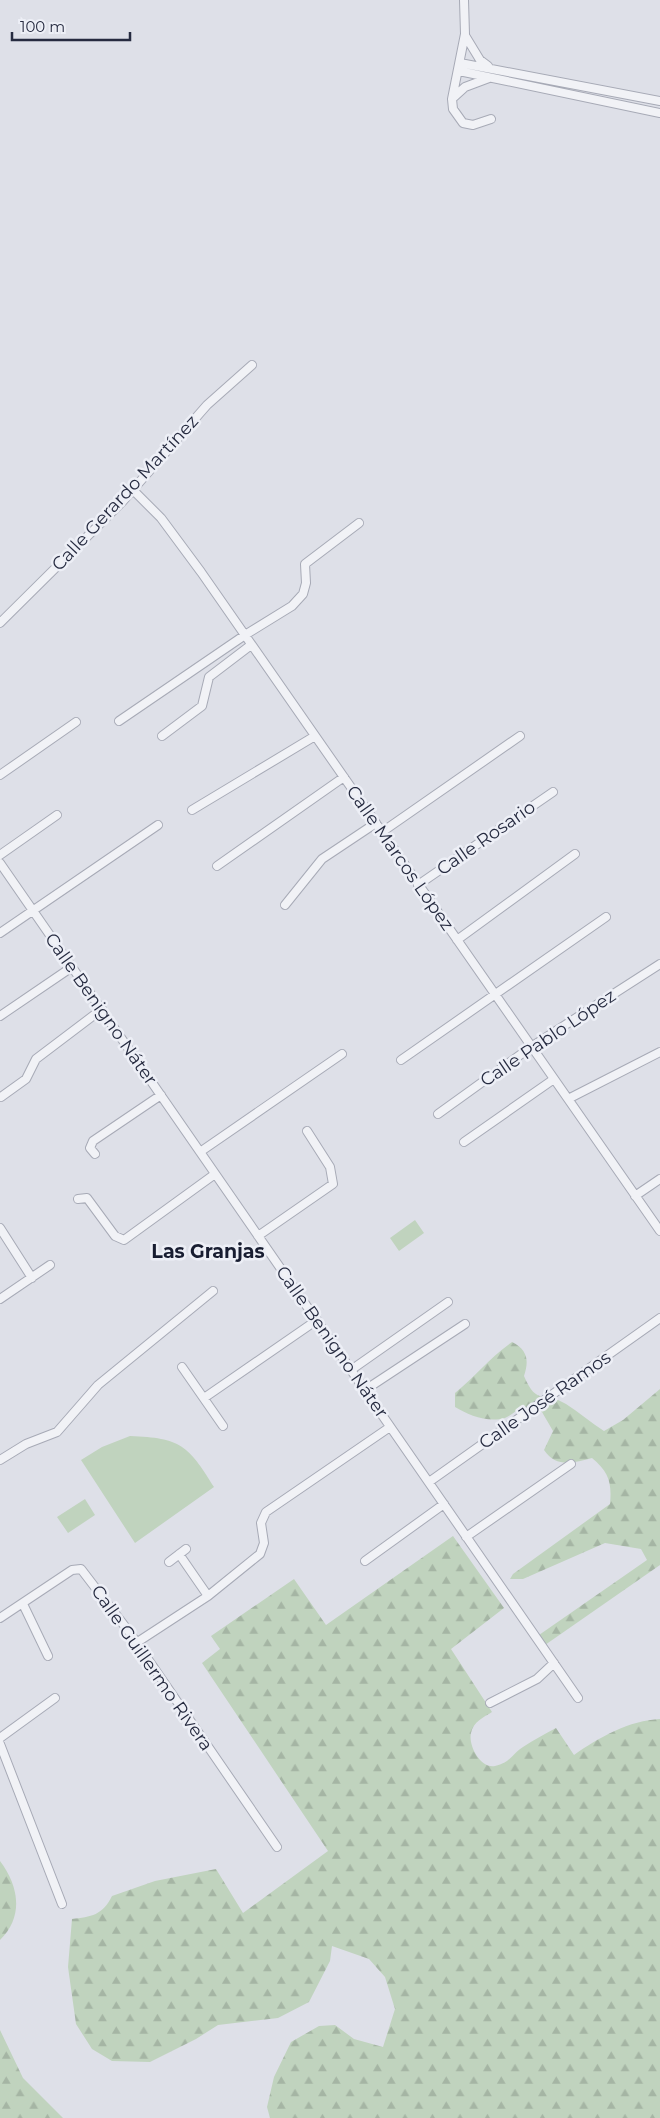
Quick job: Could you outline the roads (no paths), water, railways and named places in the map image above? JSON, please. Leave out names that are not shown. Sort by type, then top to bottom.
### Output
[{"type":"street","points":[[464,0],[465,34],[460,67],[452,99],[453,109],[463,123],[473,125],[491,119]]},
{"type":"street","points":[[465,34],[468,44],[492,73],[660,113]]},
{"type":"street","points":[[460,67],[660,101]]},
{"type":"street","points":[[452,99],[465,87],[492,73]]},
{"type":"street","name":"Calle Gerardo Martínez","points":[[0,623],[133,490],[207,405],[252,365]]},
{"type":"street","name":"Calle Marcos López","points":[[133,490],[162,518],[660,1231]]},
{"type":"street","points":[[119,721],[245,635],[292,606],[303,594],[306,583],[305,564],[359,523]]},
{"type":"street","points":[[162,736],[202,706],[209,677],[251,645]]},
{"type":"street","points":[[0,775],[76,722]]},
{"type":"street","points":[[192,810],[315,736]]},
{"type":"street","points":[[382,832],[520,736]]},
{"type":"street","points":[[217,866],[344,777]]},
{"type":"street","name":"Calle Rosario","points":[[418,885],[553,792]]},
{"type":"street","points":[[0,855],[57,815]]},
{"type":"street","points":[[285,905],[322,859],[376,823]]},
{"type":"street","points":[[0,933],[158,825]]},
{"type":"street","points":[[457,940],[575,854]]},
{"type":"street","name":"Calle Benigno Náter","points":[[0,863],[578,1698]]},
{"type":"street","points":[[401,1060],[606,917]]},
{"type":"street","name":"Calle Pablo López","points":[[438,1114],[531,1046],[660,964]]},
{"type":"street","points":[[0,1016],[72,967]]},
{"type":"street","points":[[1,1097],[26,1079],[36,1058],[102,1009]]},
{"type":"street","points":[[568,1099],[660,1052]]},
{"type":"street","points":[[200,1152],[342,1054]]},
{"type":"street","points":[[464,1142],[554,1078]]},
{"type":"street","points":[[95,1154],[90,1148],[92,1142],[161,1095]]},
{"type":"street","points":[[258,1236],[333,1184],[330,1166],[306,1131]]},
{"type":"street","points":[[78,1199],[87,1198],[115,1236],[124,1240],[215,1174]]},
{"type":"street","points":[[635,1196],[660,1179]]},
{"type":"street","points":[[0,1228],[32,1278]]},
{"type":"street","points":[[0,1299],[50,1265]]},
{"type":"street","points":[[0,1460],[26,1444],[57,1432],[98,1385],[212,1291]]},
{"type":"street","points":[[351,1370],[448,1302]]},
{"type":"street","name":"Calle José Ramos","points":[[429,1482],[660,1318]]},
{"type":"street","points":[[204,1398],[317,1320]]},
{"type":"street","points":[[365,1390],[465,1324]]},
{"type":"street","points":[[182,1368],[224,1426]]},
{"type":"street","points":[[136,1643],[208,1596],[260,1554],[264,1543],[261,1523],[266,1512],[390,1427]]},
{"type":"street","points":[[466,1537],[571,1464]]},
{"type":"street","points":[[365,1561],[444,1504]]},
{"type":"street","points":[[169,1562],[182,1552],[208,1596]]},
{"type":"street","name":"Calle Guillermo Rivera","points":[[0,1618],[72,1570],[81,1569],[136,1643],[277,1847]]},
{"type":"street","points":[[23,1604],[48,1656]]},
{"type":"street","points":[[490,1703],[537,1679],[554,1663]]},
{"type":"street","points":[[0,1738],[55,1698]]},
{"type":"street","points":[[0,1744],[62,1904]]},
{"type":"district","name":"Las Granjas","points":[[208,1251]]}]
